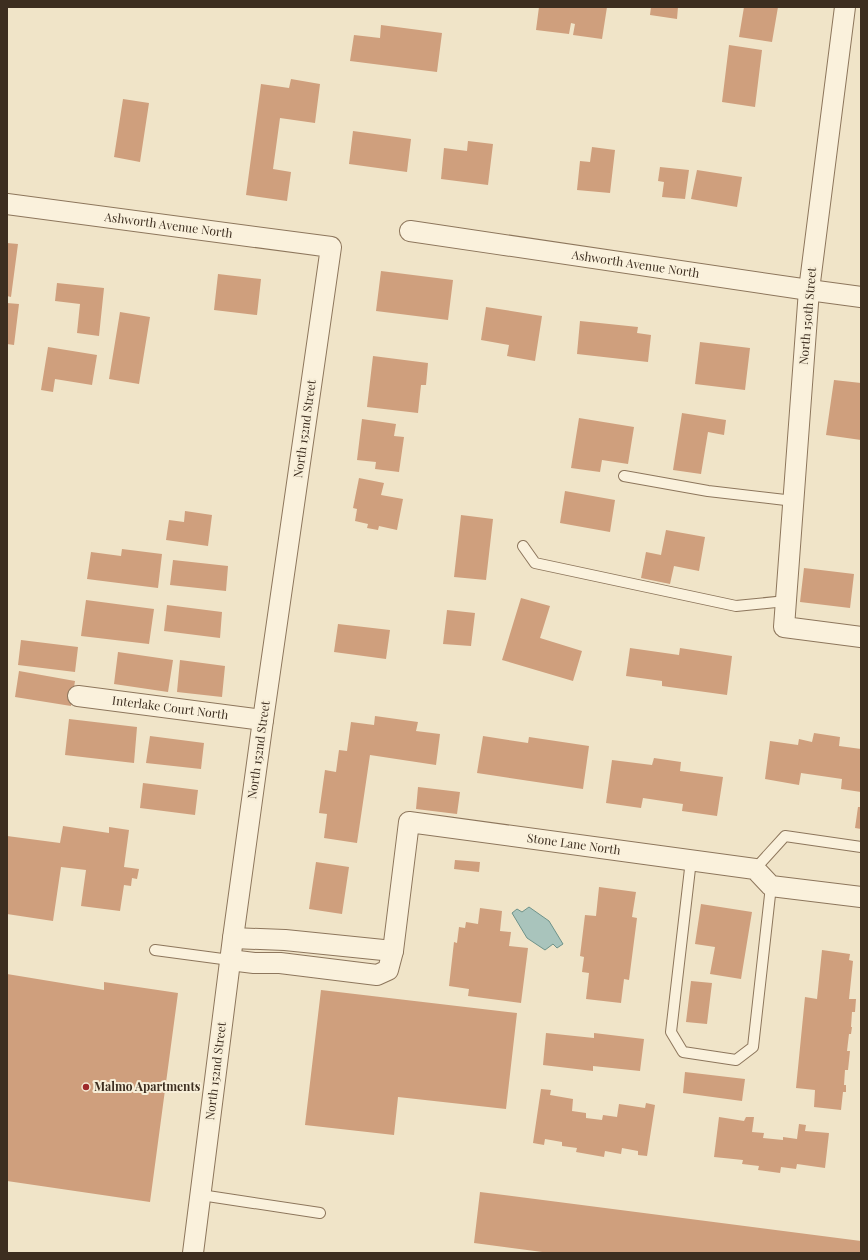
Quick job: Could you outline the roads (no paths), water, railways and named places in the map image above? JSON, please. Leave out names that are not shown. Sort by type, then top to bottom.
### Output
[{"type":"street","name":"North 150th Street","points":[[845,7],[809,290],[784,627],[861,638]]},
{"type":"street","name":"Ashworth Avenue North","points":[[7,204],[331,247]]},
{"type":"street","name":"Ashworth Avenue North","points":[[410,231],[861,297]]},
{"type":"street","name":"North 152nd Street","points":[[193,1253],[233,938],[331,247]]},
{"type":"street","name":"Interlake Court North","points":[[78,696],[263,720]]},
{"type":"street","name":"Stone Lane North","points":[[230,960],[254,963],[280,963],[377,974],[388,970],[393,951],[409,822],[755,869]]},
{"type":"street","points":[[755,869],[771,886],[861,897]]},
{"type":"street","points":[[233,938],[285,940],[393,951]]},
{"type":"lane","points":[[624,476],[708,491],[794,501]]},
{"type":"lane","points":[[523,546],[535,563],[736,606],[786,600]]},
{"type":"lane","points":[[755,869],[785,836],[861,847]]},
{"type":"lane","points":[[691,860],[671,1032],[683,1052],[736,1060],[753,1047],[771,886]]},
{"type":"lane","points":[[155,950],[230,960]]},
{"type":"lane","points":[[200,1195],[320,1212]]},
{"type":"water","points":[[529,907],[549,921],[563,944],[557,948],[553,944],[545,950],[527,938],[512,913],[517,909],[522,912]]},
{"type":"place","name":"Malmo Apartments","points":[[86,1087]]}]
